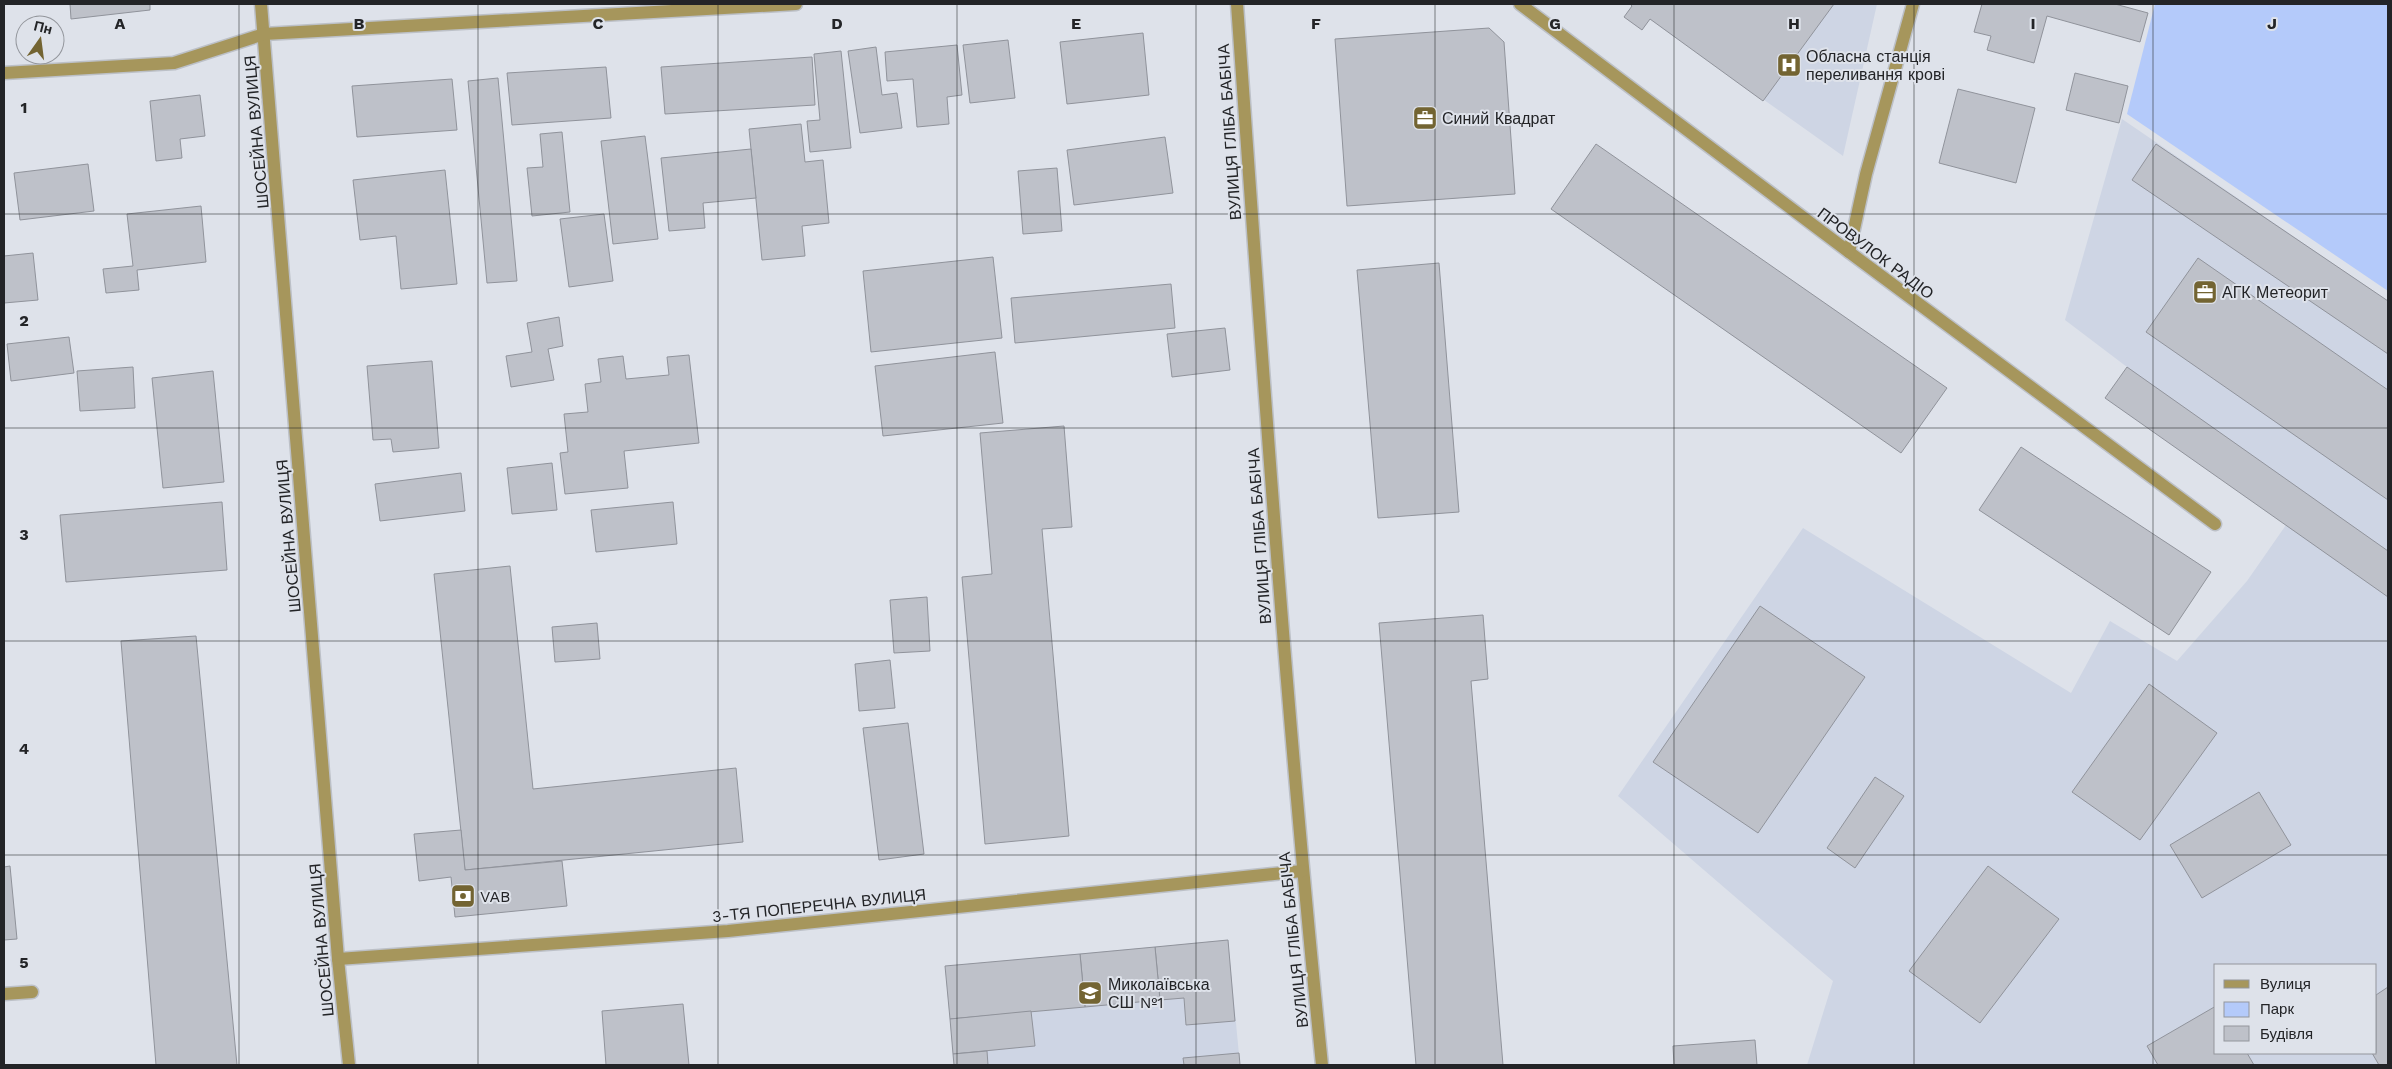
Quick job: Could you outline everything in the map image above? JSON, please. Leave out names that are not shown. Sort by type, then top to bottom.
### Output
[{"type":"street","name":"ШОСЕЙНА ВУЛИЦЯ","points":[[261,4],[338,959],[349,1065]]},
{"type":"street","points":[[4,73],[174,63],[264,34],[796,4]]},
{"type":"street","name":"ВУЛИЦЯ ГЛІБА БАБІЧА","points":[[1236,4],[1276,554],[1302,871],[1322,1065]]},
{"type":"street","name":"ПРОВУЛОК РАДІО","points":[[1520,4],[2215,524]]},
{"type":"street","points":[[1849,252],[1866,174],[1913,4]]},
{"type":"street","name":"3-ТЯ ПОПЕРЕЧНА ВУЛИЦЯ","points":[[338,959],[728,931],[1302,871]]},
{"type":"street","points":[[4,994],[32,992]]},
{"type":"shaded area","name":"Обласна станція переливання крові","points":[[1630,4],[1877,4],[1843,156],[1650,19],[1642,30],[1624,17],[1632,6]]},
{"type":"shaded area","points":[[2122,119],[2388,301],[2388,1065],[1807,1065],[1833,981],[1618,796],[1803,528],[2071,693],[2110,621],[2177,661],[2247,581],[2286,525],[2127,367],[2065,320]]},
{"type":"shaded area","name":"Миколаївська СШ №1","points":[[1228,940],[1240,1065],[954,1065],[945,966]]},
{"type":"green space","points":[[2155,4],[2388,4],[2388,291],[2127,114]]},
{"type":"building","points":[[70,4],[150,4],[150,10],[71,19]]},
{"type":"building","points":[[1630,4],[1834,4],[1763,101],[1650,19],[1642,30],[1624,17],[1632,6]]},
{"type":"building","points":[[1982,4],[2115,4],[2148,13],[2140,42],[2047,16],[2034,63],[1987,50],[1991,36],[1974,32]]},
{"type":"building","name":"Синий Квадрат","points":[[1489,28],[1504,42],[1515,194],[1347,206],[1335,39]]},
{"type":"building","points":[[1143,33],[1149,95],[1067,104],[1060,42]]},
{"type":"building","points":[[1008,40],[1015,98],[970,103],[963,45]]},
{"type":"building","points":[[957,45],[962,95],[947,97],[949,124],[917,127],[913,79],[887,81],[885,52]]},
{"type":"building","points":[[876,47],[882,95],[897,93],[902,128],[860,133],[848,51]]},
{"type":"building","points":[[841,51],[851,148],[810,152],[807,121],[820,120],[814,54]]},
{"type":"building","points":[[812,57],[815,105],[665,114],[661,67]]},
{"type":"building","points":[[606,67],[611,118],[512,125],[507,73]]},
{"type":"building","points":[[2075,73],[2128,86],[2119,123],[2066,110]]},
{"type":"building","points":[[498,78],[517,281],[487,283],[468,81]]},
{"type":"building","points":[[452,79],[457,130],[357,137],[352,86]]},
{"type":"building","points":[[1958,89],[2035,108],[2016,183],[1939,163]]},
{"type":"building","points":[[200,95],[205,136],[180,139],[182,158],[156,161],[150,101]]},
{"type":"building","points":[[801,124],[805,162],[823,160],[829,223],[802,226],[805,256],[762,260],[749,129]]},
{"type":"building","points":[[562,132],[570,212],[532,216],[527,168],[543,167],[540,134]]},
{"type":"building","points":[[645,136],[658,239],[613,244],[601,141]]},
{"type":"building","points":[[1165,137],[1173,193],[1074,205],[1067,150]]},
{"type":"building","points":[[1596,144],[1947,388],[1901,453],[1551,209]]},
{"type":"building","points":[[2156,144],[2388,301],[2388,354],[2132,180]]},
{"type":"building","points":[[751,149],[756,198],[703,203],[705,228],[669,231],[661,158]]},
{"type":"building","points":[[88,164],[94,211],[20,220],[14,173]]},
{"type":"building","points":[[1057,168],[1062,231],[1023,234],[1018,171]]},
{"type":"building","points":[[445,170],[457,284],[401,289],[396,236],[360,240],[353,180]]},
{"type":"building","points":[[201,206],[206,262],[137,270],[139,290],[106,293],[103,269],[133,266],[127,214]]},
{"type":"building","points":[[604,214],[613,281],[569,287],[560,219]]},
{"type":"building","points":[[33,253],[38,300],[4,303],[4,256]]},
{"type":"building","points":[[993,257],[1002,338],[871,352],[863,271]]},
{"type":"building","points":[[2198,258],[2388,390],[2388,500],[2146,332]]},
{"type":"building","points":[[1439,263],[1459,512],[1378,518],[1357,270]]},
{"type":"building","points":[[1171,284],[1175,328],[1015,343],[1011,298]]},
{"type":"building","points":[[559,317],[563,346],[548,349],[554,380],[511,387],[506,356],[532,352],[527,323]]},
{"type":"building","points":[[1225,328],[1230,370],[1172,377],[1167,334]]},
{"type":"building","points":[[69,337],[74,373],[11,381],[7,344]]},
{"type":"building","points":[[995,352],[1003,423],[883,436],[875,366]]},
{"type":"building","points":[[689,355],[699,443],[624,451],[628,488],[565,494],[560,453],[568,452],[564,414],[588,412],[585,384],[601,382],[598,359],[623,356],[626,379],[669,375],[667,357]]},
{"type":"building","points":[[432,361],[439,448],[393,452],[391,439],[373,440],[367,366]]},
{"type":"building","points":[[133,367],[135,408],[80,411],[77,371]]},
{"type":"building","points":[[2127,367],[2388,551],[2388,597],[2105,398]]},
{"type":"building","points":[[213,371],[224,482],[163,488],[152,378]]},
{"type":"building","points":[[1064,426],[1072,527],[1042,529],[1069,836],[985,844],[962,577],[992,574],[980,433]]},
{"type":"building","points":[[2021,447],[2211,572],[2169,635],[1979,510]]},
{"type":"building","points":[[552,463],[557,510],[512,514],[507,468]]},
{"type":"building","points":[[461,473],[465,511],[380,521],[375,484]]},
{"type":"building","points":[[222,502],[227,570],[66,582],[60,515]]},
{"type":"building","points":[[673,502],[677,544],[596,552],[591,510]]},
{"type":"building","points":[[510,566],[533,789],[736,768],[743,842],[465,870],[434,574]]},
{"type":"building","points":[[927,597],[930,651],[894,653],[890,600]]},
{"type":"building","points":[[1760,606],[1865,677],[1758,833],[1653,762]]},
{"type":"building","points":[[1483,615],[1488,679],[1471,681],[1503,1065],[1416,1065],[1379,623]]},
{"type":"building","points":[[597,623],[600,659],[555,662],[552,627]]},
{"type":"building","points":[[196,636],[237,1065],[156,1065],[121,641]]},
{"type":"building","points":[[890,660],[895,708],[859,711],[855,664]]},
{"type":"building","points":[[2149,684],[2217,733],[2140,840],[2072,792]]},
{"type":"building","points":[[908,723],[924,854],[879,860],[863,728]]},
{"type":"building","points":[[1875,777],[1904,796],[1855,868],[1827,848]]},
{"type":"building","points":[[2259,792],[2291,845],[2202,898],[2170,845]]},
{"type":"building","points":[[461,830],[465,870],[562,861],[567,906],[455,917],[451,877],[419,881],[414,834]]},
{"type":"building","points":[[10,866],[17,939],[4,940],[4,867]]},
{"type":"building","points":[[1988,866],[2059,919],[1980,1023],[1909,971]]},
{"type":"building","points":[[1228,940],[1235,1021],[1186,1025],[1184,998],[1160,1000],[1155,947]]},
{"type":"building","points":[[1155,947],[1160,1000],[1085,1007],[1080,954]]},
{"type":"building","points":[[1080,954],[1085,1007],[950,1019],[945,966]]},
{"type":"building","points":[[2388,987],[2388,1065],[2379,1065],[2373,1054],[2377,1054],[2377,994]]},
{"type":"building","points":[[683,1004],[689,1065],[606,1065],[602,1011]]},
{"type":"building","points":[[2214,1007],[2214,1054],[2248,1054],[2254,1065],[2158,1065],[2147,1046]]},
{"type":"building","points":[[1031,1011],[1035,1046],[953,1054],[950,1019]]},
{"type":"building","points":[[1755,1040],[1757,1065],[1674,1065],[1673,1046]]},
{"type":"building","points":[[987,1051],[988,1065],[954,1065],[953,1054]]},
{"type":"building","points":[[1239,1053],[1240,1065],[1184,1065],[1183,1058]]},
{"type":"place","name":"Обласна станція переливання крові","points":[[1789,65]]},
{"type":"place","name":"Синий Квадрат","points":[[1425,118]]},
{"type":"place","name":"АГК Метеорит","points":[[2205,292]]},
{"type":"place","name":"VAB","points":[[463,896]]},
{"type":"place","name":"Миколаївська СШ №1","points":[[1090,993]]}]
